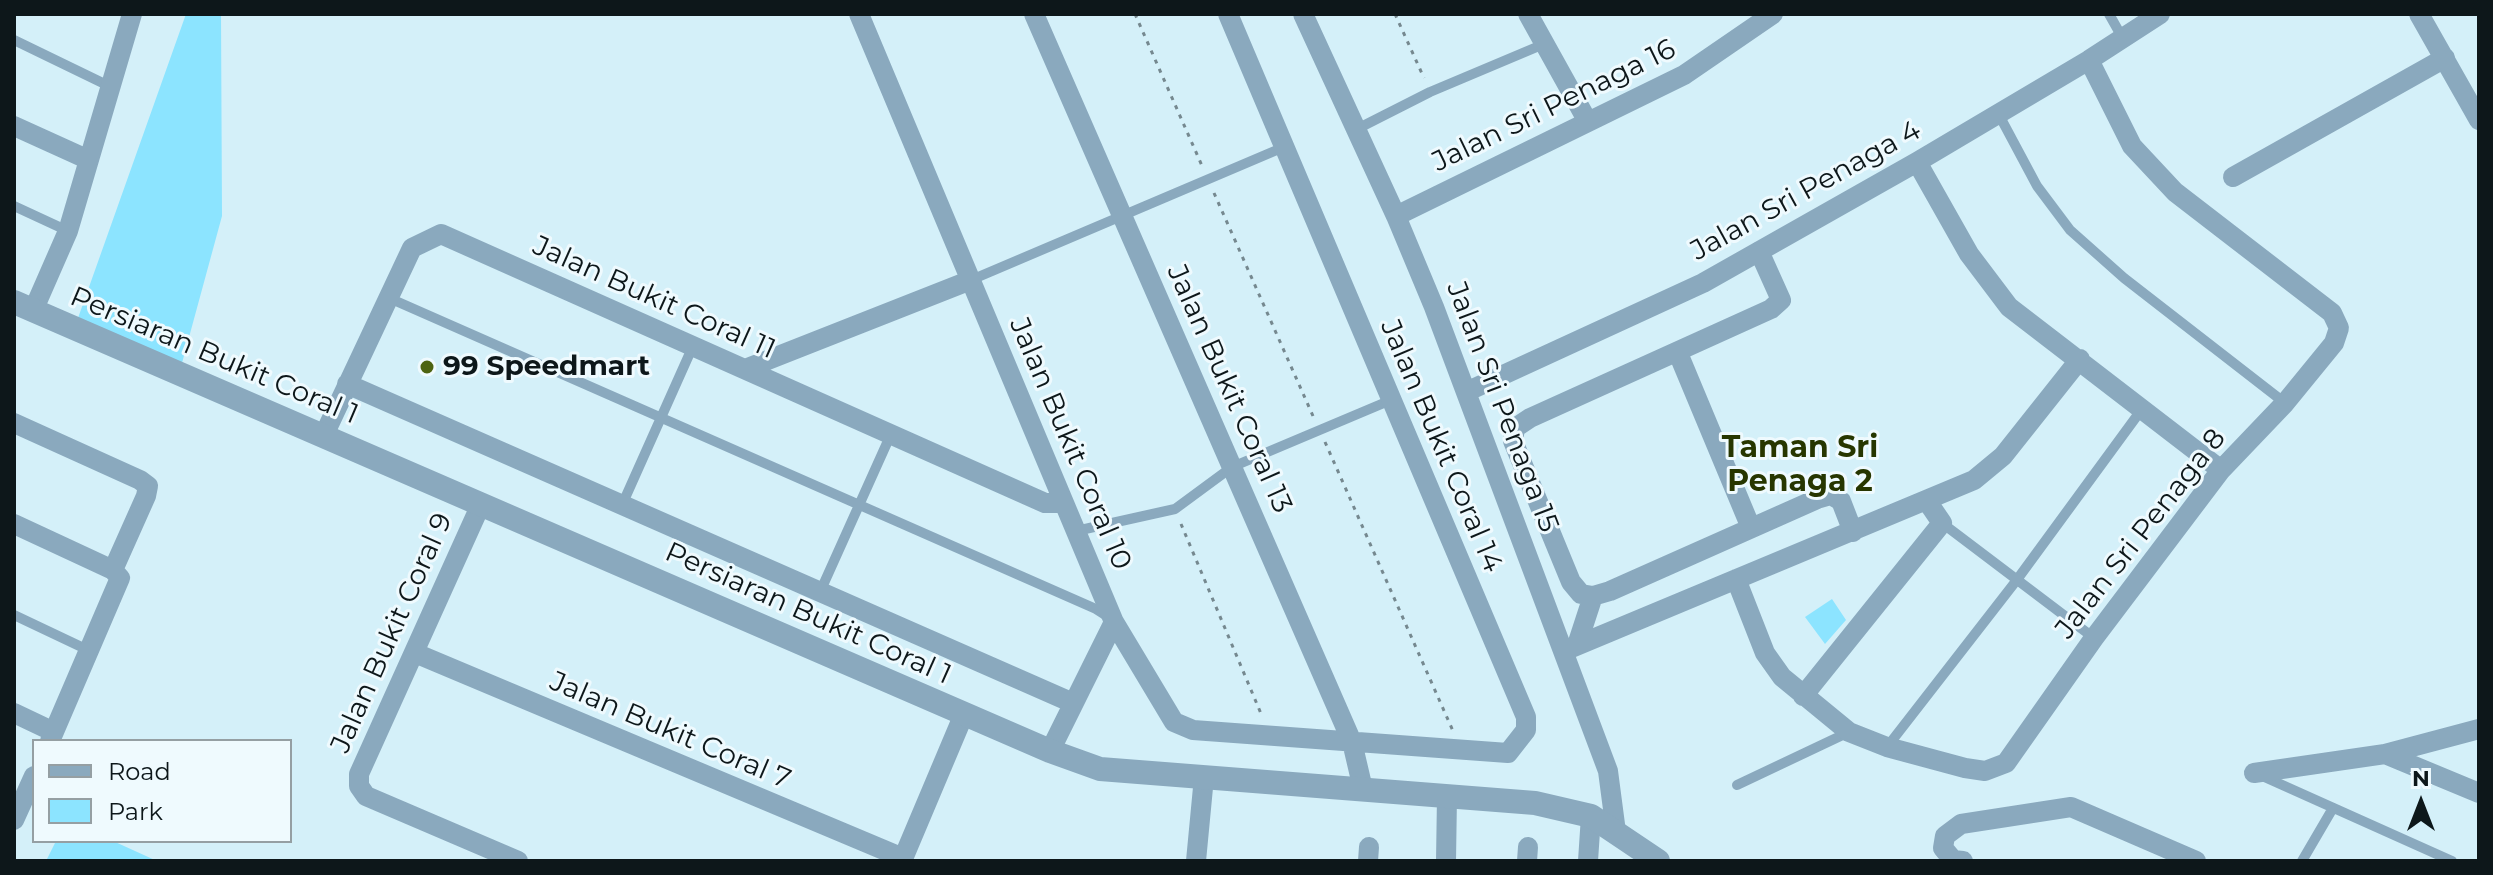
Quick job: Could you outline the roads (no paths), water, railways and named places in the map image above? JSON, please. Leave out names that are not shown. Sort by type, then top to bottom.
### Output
[{"type":"street","name":"Jalan Bukit Coral 10","points":[[859,14],[1114,622],[1174,722],[1193,730],[1352,742]]},
{"type":"street","name":"Jalan Bukit Coral 13","points":[[1034,14],[1352,742],[1363,789]]},
{"type":"street","name":"Jalan Bukit Coral 14","points":[[1228,14],[1526,717],[1526,730],[1508,753],[1352,742]]},
{"type":"street","name":"Jalan Sri Penaga 15","points":[[1303,14],[1396,216],[1570,648],[1608,771],[1616,832]]},
{"type":"street","points":[[1528,14],[1588,122]]},
{"type":"street","name":"Jalan Sri Penaga 4","points":[[1466,392],[1703,283],[1917,162],[2160,14]]},
{"type":"street","points":[[2419,14],[2479,120]]},
{"type":"street","points":[[23,306],[68,231],[130,15]]},
{"type":"street","name":"Jalan Sri Penaga 16","points":[[1396,216],[1684,75],[1761,17]]},
{"type":"street","points":[[2233,177],[2445,58]]},
{"type":"street","name":"Jalan Sri Penaga 8","points":[[1887,747],[1985,771],[2006,763],[2094,638],[2221,470],[2285,403],[2334,343],[2339,328],[2332,313],[2227,234],[2164,181],[2132,146],[2089,60]]},
{"type":"street","points":[[14,126],[89,160]]},
{"type":"street","points":[[1917,162],[1969,254],[2009,307],[2221,470]]},
{"type":"street","name":"Jalan Bukit Coral 11","points":[[324,435],[412,248],[441,234],[1045,503],[1064,503]]},
{"type":"street","points":[[1759,251],[1781,300],[1771,309],[1530,418],[1515,428],[1513,441],[1571,582],[1581,594],[1593,596],[1831,495],[1841,501],[1853,532]]},
{"type":"street","points":[[745,369],[971,280]]},
{"type":"street","name":"Persiaran Bukit Coral 1","points":[[23,306],[1050,751],[1100,769],[1535,803],[1591,816],[1656,860]]},
{"type":"street","points":[[1678,353],[1751,528]]},
{"type":"street","points":[[1570,648],[1974,480],[2003,456],[2080,359]]},
{"type":"street","points":[[347,384],[1073,703]]},
{"type":"street","points":[[14,423],[148,486],[113,570]]},
{"type":"street","points":[[1803,696],[1942,523],[1927,501]]},
{"type":"street","name":"Jalan Bukit Coral 9","points":[[481,504],[359,774],[359,786],[366,796],[518,861]]},
{"type":"street","points":[[14,524],[113,570],[120,578],[52,737],[14,713]]},
{"type":"street","points":[[1736,579],[1765,653],[1782,677],[1849,732],[1887,747]]},
{"type":"street","points":[[1570,648],[1593,596]]},
{"type":"street","points":[[1050,751],[1114,622]]},
{"type":"street","name":"Jalan Bukit Coral 7","points":[[415,653],[902,860],[964,714]]},
{"type":"street","points":[[2254,773],[2385,754],[2479,729]]},
{"type":"street","points":[[2385,754],[2479,793]]},
{"type":"street","points":[[1196,861],[1204,777]]},
{"type":"street","points":[[17,808],[32,780]]},
{"type":"street","points":[[1446,861],[1447,796]]},
{"type":"street","points":[[1963,861],[1953,860],[1943,848],[1945,836],[1961,824],[2071,807],[2196,861]]},
{"type":"street","points":[[1588,861],[1591,816]]},
{"type":"lane","points":[[2109,14],[2122,37]]},
{"type":"lane","points":[[14,40],[111,87]]},
{"type":"lane","points":[[1355,130],[1430,92],[1544,44]]},
{"type":"lane","points":[[1998,113],[2037,186],[2070,230],[2124,278],[2285,403]]},
{"type":"lane","points":[[971,280],[1284,147]]},
{"type":"lane","points":[[14,206],[68,231]]},
{"type":"lane","points":[[389,298],[1096,609],[1114,622]]},
{"type":"lane","points":[[622,505],[693,346]]},
{"type":"lane","points":[[1076,531],[1175,509],[1232,467],[1391,400]]},
{"type":"lane","points":[[1887,747],[2016,581],[2142,409]]},
{"type":"lane","points":[[820,592],[891,434]]},
{"type":"lane","points":[[1942,523],[2094,638]]},
{"type":"lane","points":[[14,615],[90,651]]},
{"type":"lane","points":[[1737,785],[1849,732]]},
{"type":"lane","points":[[2254,773],[2452,861]]},
{"type":"lane","points":[[2302,861],[2333,808]]},
{"type":"place","name":"99 Speedmart","points":[[427,367]]},
{"type":"district","name":"Taman Sri Penaga 2","points":[[1800,465]]}]
